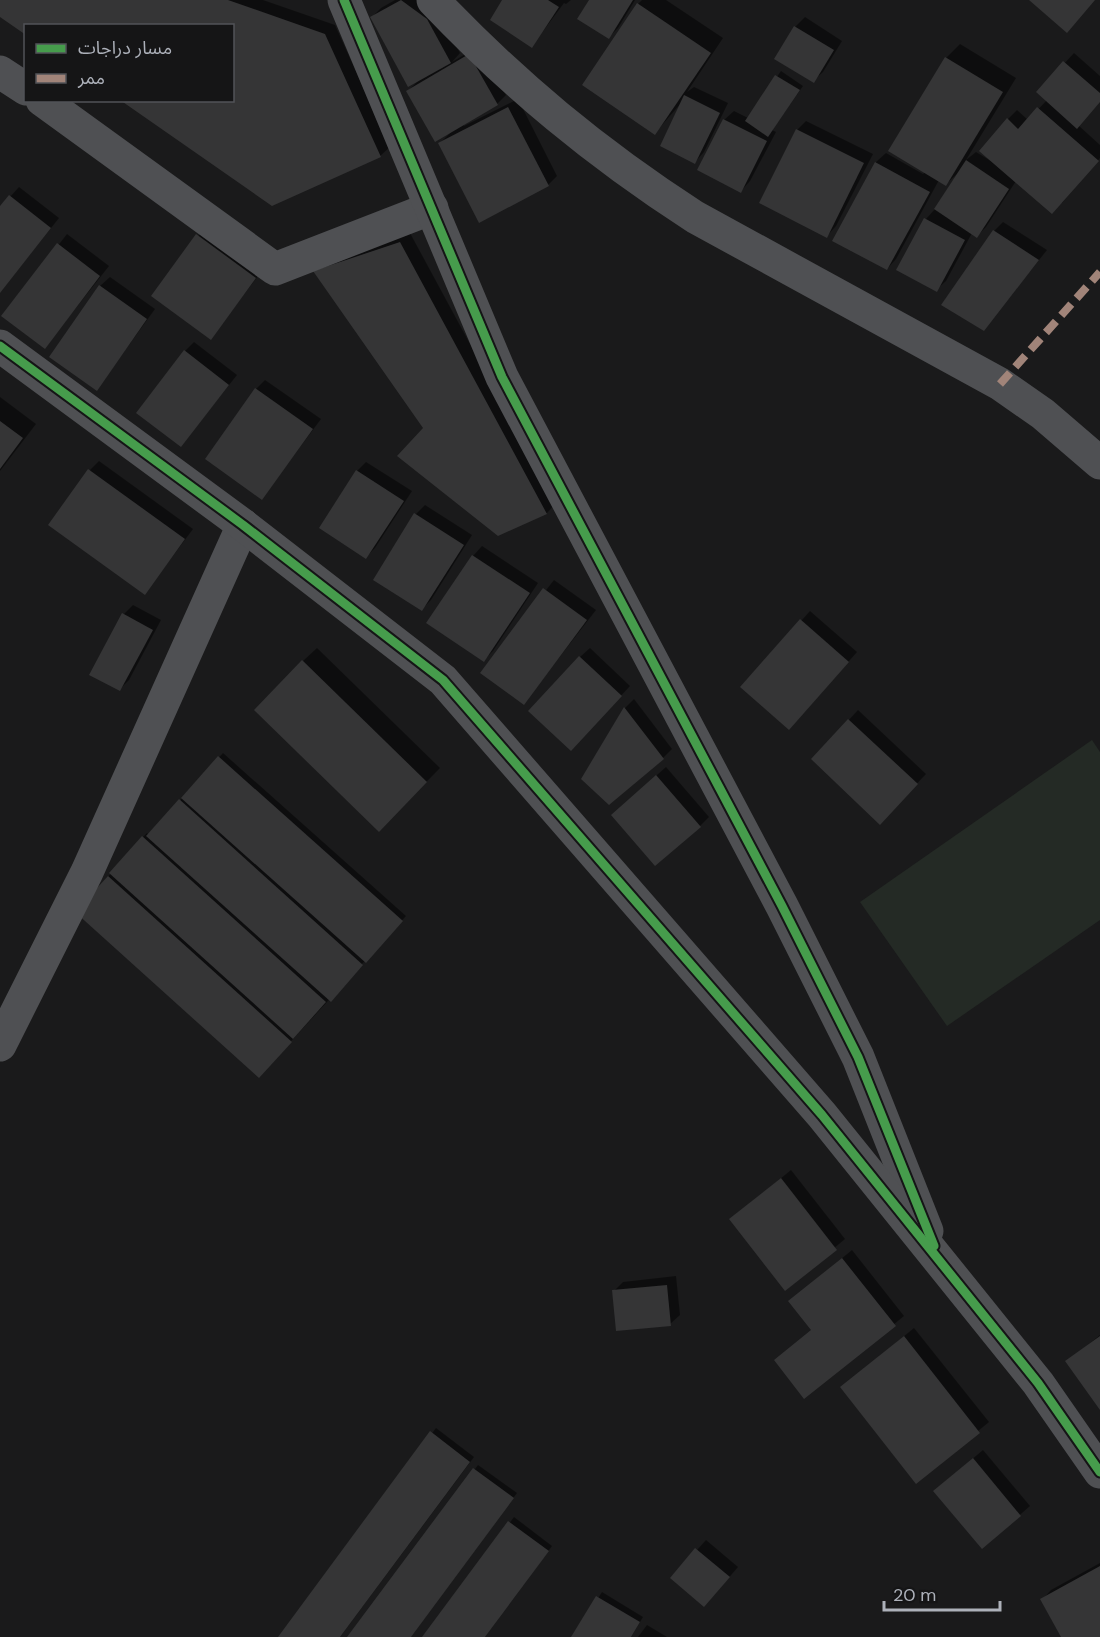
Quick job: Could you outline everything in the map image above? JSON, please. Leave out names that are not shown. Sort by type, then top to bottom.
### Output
[{"type":"street","points":[[344,0],[502,377],[771,885],[858,1057],[940,1262]]},
{"type":"street","points":[[433,0],[526,92],[647,186],[695,217],[1000,384],[1043,414],[1100,464]]},
{"type":"street","points":[[0,72],[24,88]]},
{"type":"street","points":[[45,102],[275,269],[432,208]]},
{"type":"street","points":[[0,346],[243,525],[443,680],[822,1115],[1038,1383],[1100,1472]]},
{"type":"street","points":[[0,1045],[87,872],[243,525]]},
{"type":"shaded area","points":[[1092,740],[1100,752],[1100,920],[947,1026],[860,902]]},
{"type":"building","points":[[0,0],[228,0],[325,34],[381,157],[272,206],[123,102],[234,102],[234,24],[24,24],[24,34],[0,17]]},
{"type":"building","points":[[401,0],[427,19],[451,63],[408,87],[370,17]]},
{"type":"building","points":[[502,0],[548,0],[559,7],[532,48],[490,20]]},
{"type":"building","points":[[589,0],[633,0],[609,39],[577,19]]},
{"type":"building","points":[[1029,0],[1095,0],[1067,33]]},
{"type":"building","points":[[637,3],[711,53],[655,135],[582,85]]},
{"type":"building","points":[[794,26],[834,50],[814,83],[774,59]]},
{"type":"building","points":[[469,54],[498,105],[435,142],[406,91]]},
{"type":"building","points":[[945,57],[1003,92],[946,186],[888,151]]},
{"type":"building","points":[[1063,61],[1100,93],[1100,102],[1077,129],[1036,92]]},
{"type":"building","points":[[775,75],[800,90],[768,137],[745,121]]},
{"type":"building","points":[[684,95],[720,113],[695,164],[660,146]]},
{"type":"building","points":[[508,107],[549,186],[479,223],[438,143]]},
{"type":"building","points":[[1037,107],[1099,161],[1052,214],[979,151],[1007,118],[1018,129]]},
{"type":"building","points":[[723,119],[767,141],[741,193],[697,170]]},
{"type":"building","points":[[796,129],[864,163],[827,238],[759,203]]},
{"type":"building","points":[[966,160],[1009,189],[977,238],[934,209]]},
{"type":"building","points":[[875,162],[930,192],[887,270],[832,241]]},
{"type":"building","points":[[9,195],[51,228],[0,293],[0,206]]},
{"type":"building","points":[[924,218],[965,240],[937,292],[896,270]]},
{"type":"building","points":[[993,230],[1039,260],[984,331],[941,305]]},
{"type":"building","points":[[196,234],[256,278],[211,340],[151,296]]},
{"type":"building","points":[[400,242],[547,514],[498,536],[397,456],[423,428],[313,271]]},
{"type":"building","points":[[57,243],[100,276],[45,349],[1,316]]},
{"type":"building","points":[[99,285],[147,319],[97,391],[49,357]]},
{"type":"building","points":[[184,350],[229,385],[181,447],[136,413]]},
{"type":"building","points":[[255,388],[313,429],[262,500],[205,459]]},
{"type":"building","points":[[0,421],[23,438],[0,469]]},
{"type":"building","points":[[88,469],[185,539],[145,595],[48,525]]},
{"type":"building","points":[[356,470],[404,501],[366,559],[319,528]]},
{"type":"building","points":[[414,513],[464,545],[422,611],[373,580]]},
{"type":"building","points":[[472,555],[530,593],[484,662],[426,623]]},
{"type":"building","points":[[543,588],[587,620],[524,705],[480,673]]},
{"type":"building","points":[[122,613],[153,630],[120,691],[89,675]]},
{"type":"building","points":[[800,619],[849,662],[789,730],[740,687]]},
{"type":"building","points":[[579,656],[622,696],[571,751],[528,711]]},
{"type":"building","points":[[302,660],[427,782],[379,832],[254,710]]},
{"type":"building","points":[[624,707],[664,759],[609,805],[581,779]]},
{"type":"building","points":[[848,719],[918,784],[880,825],[811,759]]},
{"type":"building","points":[[218,756],[403,921],[366,963],[181,798]]},
{"type":"building","points":[[656,775],[701,827],[655,866],[611,815]]},
{"type":"building","points":[[179,799],[363,965],[331,1002],[146,836]]},
{"type":"building","points":[[142,836],[326,1002],[293,1039],[109,873]]},
{"type":"building","points":[[108,876],[292,1042],[259,1078],[75,912]]},
{"type":"building","points":[[781,1178],[837,1250],[785,1291],[729,1219]]},
{"type":"building","points":[[842,1258],[896,1326],[804,1399],[774,1360],[811,1330],[788,1301]]},
{"type":"building","points":[[667,1285],[671,1326],[616,1331],[612,1290]]},
{"type":"building","points":[[904,1336],[980,1433],[916,1484],[840,1387]]},
{"type":"building","points":[[1100,1336],[1100,1410],[1065,1361]]},
{"type":"building","points":[[430,1431],[470,1462],[340,1637],[278,1637]]},
{"type":"building","points":[[973,1458],[1021,1516],[982,1549],[933,1491]]},
{"type":"building","points":[[473,1468],[514,1498],[411,1637],[347,1637]]},
{"type":"building","points":[[508,1521],[549,1551],[485,1637],[422,1637]]},
{"type":"building","points":[[695,1548],[730,1577],[704,1607],[670,1578]]},
{"type":"building","points":[[1100,1566],[1100,1637],[1061,1637],[1040,1599]]},
{"type":"building","points":[[596,1596],[640,1622],[631,1637],[571,1637]]},
{"type":"marked path","points":[[1000,384],[1100,272]]},
{"type":"cycle path","points":[[344,0],[502,377],[782,906],[858,1057],[934,1246]]},
{"type":"cycle path","points":[[0,346],[243,525],[443,680],[822,1115],[1038,1383],[1100,1472]]}]
